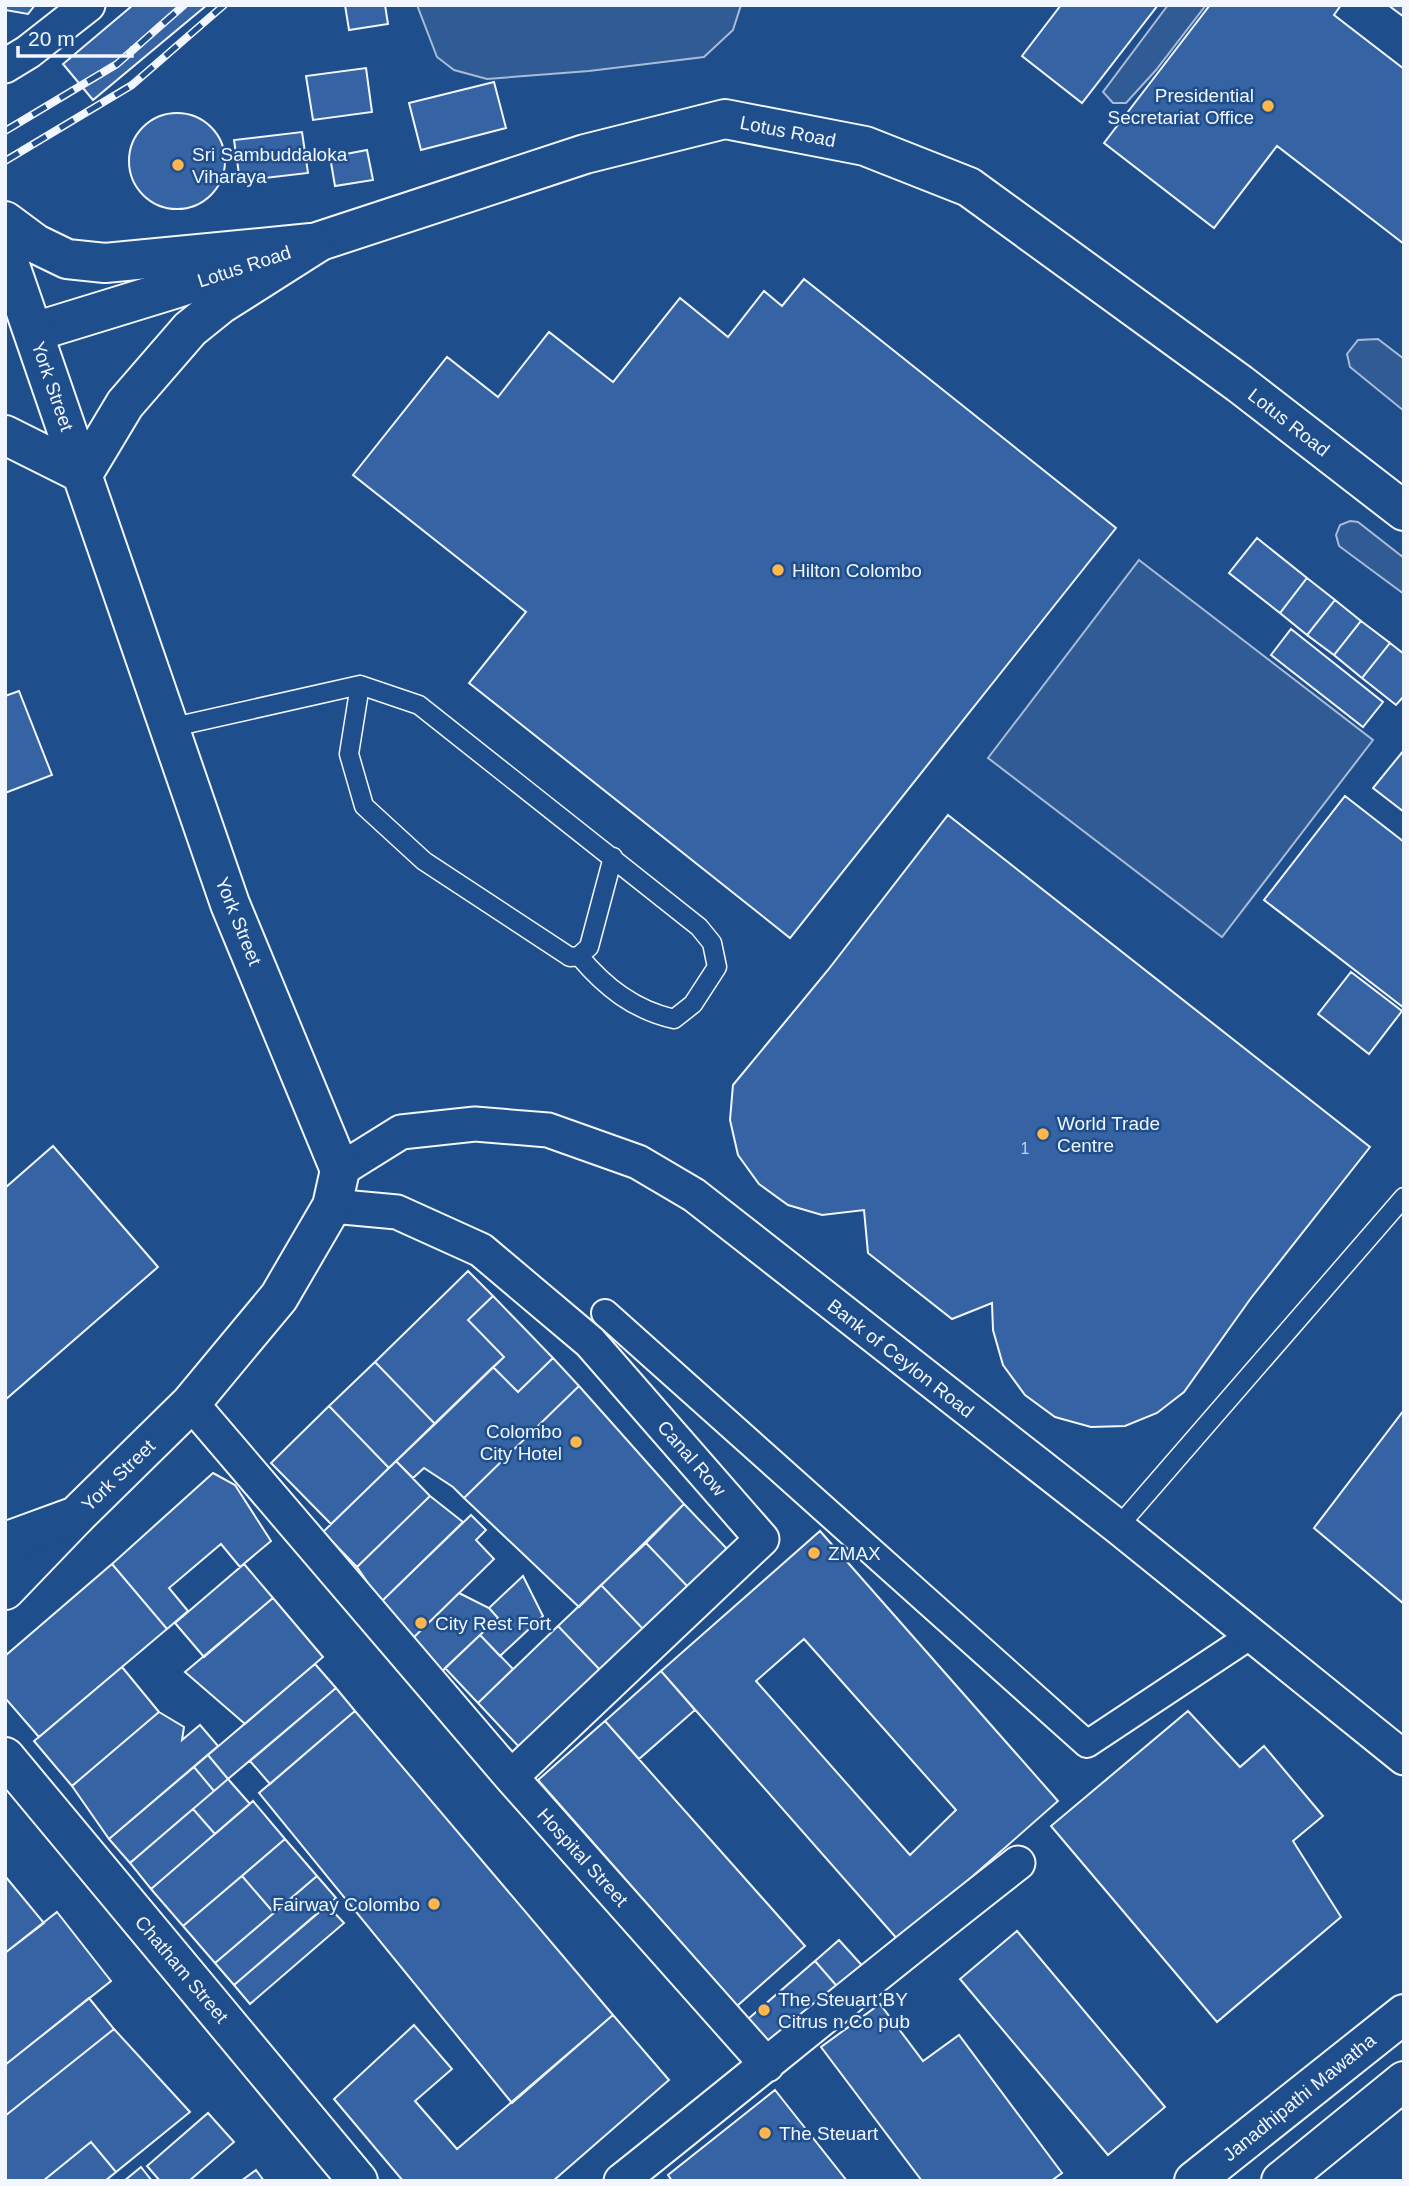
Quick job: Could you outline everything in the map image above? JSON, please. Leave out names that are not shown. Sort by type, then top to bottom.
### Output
[{"type":"main road","name":"Lotus Road","points":[[20,336],[317,243],[585,154],[725,119],[865,146],[969,187],[1240,384],[1404,511]]},
{"type":"main road","points":[[5,221],[36,244],[67,259],[106,263],[317,243]]},
{"type":"main road","points":[[5,435],[83,474],[125,404],[190,329],[220,304],[317,243]]},
{"type":"main road","name":"York Street","points":[[5,251],[20,336],[83,474],[230,904],[336,1188],[279,1297],[191,1404],[76,1516],[5,1590]]},
{"type":"main road","name":"York Street","points":[[5,1542],[76,1516]]},
{"type":"main road","name":"Chatham Street","points":[[5,1757],[358,2181]]},
{"type":"main road","name":"Janadhipathi Mawatha","points":[[1194,2181],[1404,2014]]},
{"type":"main road","points":[[1281,2181],[1404,2081]]},
{"type":"street","points":[[5,66],[28,52],[88,5]]},
{"type":"street","name":"Bank of Ceylon Road","points":[[336,1188],[401,1132],[475,1124],[548,1130],[638,1162],[694,1195],[1253,1634],[1404,1758]]},
{"type":"street","name":"Canal Row","points":[[336,1188],[481,1250],[590,1342],[762,1539],[511,1777]]},
{"type":"street","points":[[605,1313],[1087,1744],[1253,1634]]},
{"type":"street","name":"Hospital Street","points":[[191,1404],[511,1777],[767,2065]]},
{"type":"street","points":[[621,2181],[767,2065],[889,1963],[1018,1863]]},
{"type":"lane","points":[[360,685],[349,754],[364,806],[424,861],[570,957],[579,956],[589,947],[613,858]]},
{"type":"lane","points":[[169,728],[360,685],[419,705],[699,927],[712,943],[717,967],[693,1004],[674,1019],[651,1014],[621,997],[592,972],[579,956]]},
{"type":"lane","points":[[1118,1527],[1404,1198]]},
{"type":"shaded area","points":[[417,5],[741,5],[733,30],[704,57],[589,71],[487,79],[454,70],[437,57]]},
{"type":"shaded area","points":[[1168,5],[1206,5],[1156,70],[1126,103],[1113,103],[1103,92]]},
{"type":"shaded area","points":[[1378,339],[1404,359],[1404,411],[1350,367],[1347,354],[1358,340]]},
{"type":"shaded area","points":[[1350,521],[1358,522],[1404,558],[1404,594],[1339,546],[1336,535],[1340,525]]},
{"type":"shaded area","points":[[1139,560],[1373,740],[1222,937],[988,758]]},
{"type":"building","points":[[5,5],[35,5],[28,14],[5,10]]},
{"type":"building","points":[[133,5],[207,5],[93,100],[63,64]]},
{"type":"building","points":[[345,5],[385,5],[388,24],[349,30]]},
{"type":"building","points":[[1061,5],[1158,5],[1082,103],[1022,56]]},
{"type":"building","name":"Presidential Secretariat Office","points":[[1210,5],[1341,5],[1334,15],[1404,69],[1404,244],[1277,146],[1214,228],[1104,143]]},
{"type":"building","points":[[1388,5],[1404,5],[1404,17]]},
{"type":"building","points":[[366,68],[372,112],[313,120],[306,76]]},
{"type":"building","points":[[494,82],[506,128],[421,150],[409,103]]},
{"type":"building","name":"Sri Sambuddaloka Viharaya","points":[[177,113],[195,116],[211,127],[222,143],[225,161],[222,179],[211,195],[195,206],[177,209],[159,206],[143,195],[132,179],[129,161],[132,143],[143,127],[159,116]]},
{"type":"building","points":[[302,132],[308,173],[240,181],[234,140]]},
{"type":"building","points":[[367,150],[373,180],[335,186],[330,157]]},
{"type":"building","name":"Hilton Colombo","points":[[804,279],[1116,528],[790,938],[469,683],[526,612],[353,475],[447,357],[498,397],[549,332],[613,382],[680,298],[728,337],[764,291],[782,306]]},
{"type":"building","points":[[1257,538],[1307,578],[1280,613],[1229,573]]},
{"type":"building","points":[[1307,578],[1335,600],[1307,635],[1280,613]]},
{"type":"building","points":[[1335,600],[1361,621],[1334,655],[1307,635]]},
{"type":"building","points":[[1361,621],[1390,643],[1362,678],[1334,655]]},
{"type":"building","points":[[1291,629],[1383,702],[1363,727],[1271,655]]},
{"type":"building","points":[[1390,643],[1404,654],[1404,696],[1396,705],[1362,678]]},
{"type":"building","points":[[19,691],[52,775],[5,793],[5,696]]},
{"type":"building","points":[[1404,750],[1404,812],[1373,788]]},
{"type":"building","points":[[1345,796],[1404,842],[1404,1008],[1264,900]]},
{"type":"building","name":"World Trade Centre","points":[[948,815],[1370,1147],[1251,1298],[1184,1392],[1157,1413],[1125,1426],[1091,1427],[1055,1417],[1025,1395],[1003,1365],[993,1330],[992,1303],[952,1319],[868,1253],[864,1210],[822,1215],[788,1205],[759,1184],[738,1155],[730,1120],[733,1085],[828,970]]},
{"type":"building","points":[[1351,972],[1402,1011],[1369,1054],[1318,1014]]},
{"type":"building","points":[[53,1146],[158,1267],[5,1400],[5,1188]]},
{"type":"building","points":[[468,1271],[493,1296],[468,1320],[504,1357],[435,1424],[375,1362]]},
{"type":"building","points":[[493,1296],[553,1358],[518,1392],[493,1367],[504,1357],[468,1320]]},
{"type":"building","points":[[553,1358],[579,1386],[464,1498],[453,1487],[424,1468],[413,1478],[396,1461],[493,1367],[518,1392]]},
{"type":"building","points":[[375,1362],[435,1424],[389,1468],[329,1406]]},
{"type":"building","name":"Colombo City Hotel","points":[[579,1386],[684,1504],[579,1607],[464,1498]]},
{"type":"building","points":[[329,1406],[389,1468],[331,1524],[271,1463]]},
{"type":"building","points":[[1404,1410],[1404,1604],[1314,1528]]},
{"type":"building","points":[[396,1461],[430,1496],[357,1567],[323,1532]]},
{"type":"building","points":[[213,1473],[235,1485],[271,1541],[240,1567],[221,1544],[169,1588],[188,1611],[167,1629],[112,1564]]},
{"type":"building","points":[[430,1496],[463,1522],[381,1602],[357,1567]]},
{"type":"building","points":[[684,1504],[729,1551],[689,1588],[646,1543]]},
{"type":"building","points":[[471,1515],[486,1530],[476,1540],[494,1559],[406,1645],[381,1602]]},
{"type":"building","points":[[820,1531],[1058,1801],[899,1941],[661,1671]],"holes":[[[804,1639],[956,1810],[910,1855],[756,1681]]]},
{"type":"building","points":[[646,1543],[689,1588],[645,1631],[601,1585]]},
{"type":"building","points":[[112,1564],[167,1629],[39,1737],[5,1698],[5,1656]]},
{"type":"building","points":[[244,1564],[273,1598],[204,1657],[175,1623]]},
{"type":"building","points":[[523,1576],[543,1616],[500,1656],[480,1635],[498,1618],[489,1608]]},
{"type":"building","points":[[601,1585],[645,1631],[602,1672],[558,1626]]},
{"type":"building","points":[[459,1593],[489,1608],[498,1618],[436,1677],[406,1645]]},
{"type":"building","points":[[273,1598],[323,1657],[245,1724],[185,1672]]},
{"type":"building","points":[[558,1626],[602,1672],[521,1749],[478,1703]]},
{"type":"building","points":[[480,1635],[513,1669],[478,1703],[445,1668]]},
{"type":"building","points":[[315,1664],[336,1688],[228,1779],[208,1755]]},
{"type":"building","points":[[122,1667],[159,1712],[72,1786],[34,1741]]},
{"type":"building","points":[[661,1671],[695,1710],[639,1759],[605,1721]]},
{"type":"building","points":[[336,1688],[355,1711],[270,1784],[250,1761]]},
{"type":"building","name":"Fairway Colombo","points":[[355,1711],[613,2015],[512,2103],[259,1793]]},
{"type":"building","points":[[1188,1711],[1240,1767],[1264,1746],[1323,1816],[1293,1841],[1341,1917],[1217,2022],[1051,1826]]},
{"type":"building","points":[[159,1712],[184,1727],[182,1740],[200,1725],[218,1746],[109,1839],[72,1786]]},
{"type":"building","points":[[605,1721],[805,1946],[737,2006],[538,1780]]},
{"type":"building","points":[[208,1755],[228,1779],[214,1791],[194,1767]]},
{"type":"building","points":[[194,1767],[214,1791],[130,1863],[109,1839]]},
{"type":"building","points":[[228,1779],[250,1804],[215,1834],[193,1809]]},
{"type":"building","points":[[253,1801],[285,1839],[183,1926],[151,1889]]},
{"type":"building","points":[[193,1809],[215,1834],[151,1889],[130,1863]]},
{"type":"building","points":[[285,1839],[317,1876],[274,1913],[242,1876]]},
{"type":"building","points":[[5,1876],[44,1923],[5,1953]]},
{"type":"building","points":[[242,1876],[274,1913],[215,1963],[183,1926]]},
{"type":"building","points":[[317,1876],[336,1898],[234,1985],[215,1963]]},
{"type":"building","points":[[327,1905],[344,1923],[250,2004],[234,1985]]},
{"type":"building","points":[[57,1912],[111,1981],[5,2065],[5,1953]]},
{"type":"building","points":[[1017,1931],[1165,2107],[1108,2155],[960,1979]]},
{"type":"building","points":[[839,1940],[867,1971],[842,1992],[815,1961]]},
{"type":"building","points":[[815,1961],[842,1992],[775,2050],[748,2019]]},
{"type":"building","points":[[89,1998],[114,2029],[5,2116],[5,2065]]},
{"type":"building","points":[[880,2004],[923,2061],[959,2035],[1062,2173],[1051,2181],[922,2181],[821,2047]]},
{"type":"building","points":[[613,2015],[669,2080],[553,2181],[403,2181],[334,2099],[414,2025],[452,2069],[415,2101],[457,2149]]},
{"type":"building","points":[[114,2029],[190,2112],[116,2172],[91,2142],[43,2181],[5,2181],[5,2116]]},
{"type":"building","name":"The Steuart","points":[[775,2090],[847,2181],[672,2181],[668,2175]]},
{"type":"building","points":[[208,2113],[234,2142],[189,2181],[160,2181],[147,2166]]},
{"type":"building","points":[[91,2142],[116,2172],[105,2181],[43,2181]]},
{"type":"building","points":[[141,2167],[152,2181],[124,2181]]},
{"type":"building","points":[[256,2170],[264,2181],[241,2181]]},
{"type":"railway","points":[[5,131],[117,64],[184,5]]},
{"type":"railway","points":[[5,161],[132,85],[224,5]]},
{"type":"place","name":"Presidential Secretariat Office","points":[[1268,106]]},
{"type":"place","name":"Sri Sambuddaloka Viharaya","points":[[178,165]]},
{"type":"place","name":"Hilton Colombo","points":[[778,570]]},
{"type":"place","name":"World Trade Centre","points":[[1043,1134]]},
{"type":"place","name":"Colombo City Hotel","points":[[576,1442]]},
{"type":"place","name":"ZMAX","points":[[814,1553]]},
{"type":"place","name":"City Rest Fort","points":[[421,1623]]},
{"type":"place","name":"Fairway Colombo","points":[[434,1904]]},
{"type":"place","name":"The Steuart BY Citrus n Co pub","points":[[764,2010]]},
{"type":"place","name":"The Steuart","points":[[765,2133]]}]
